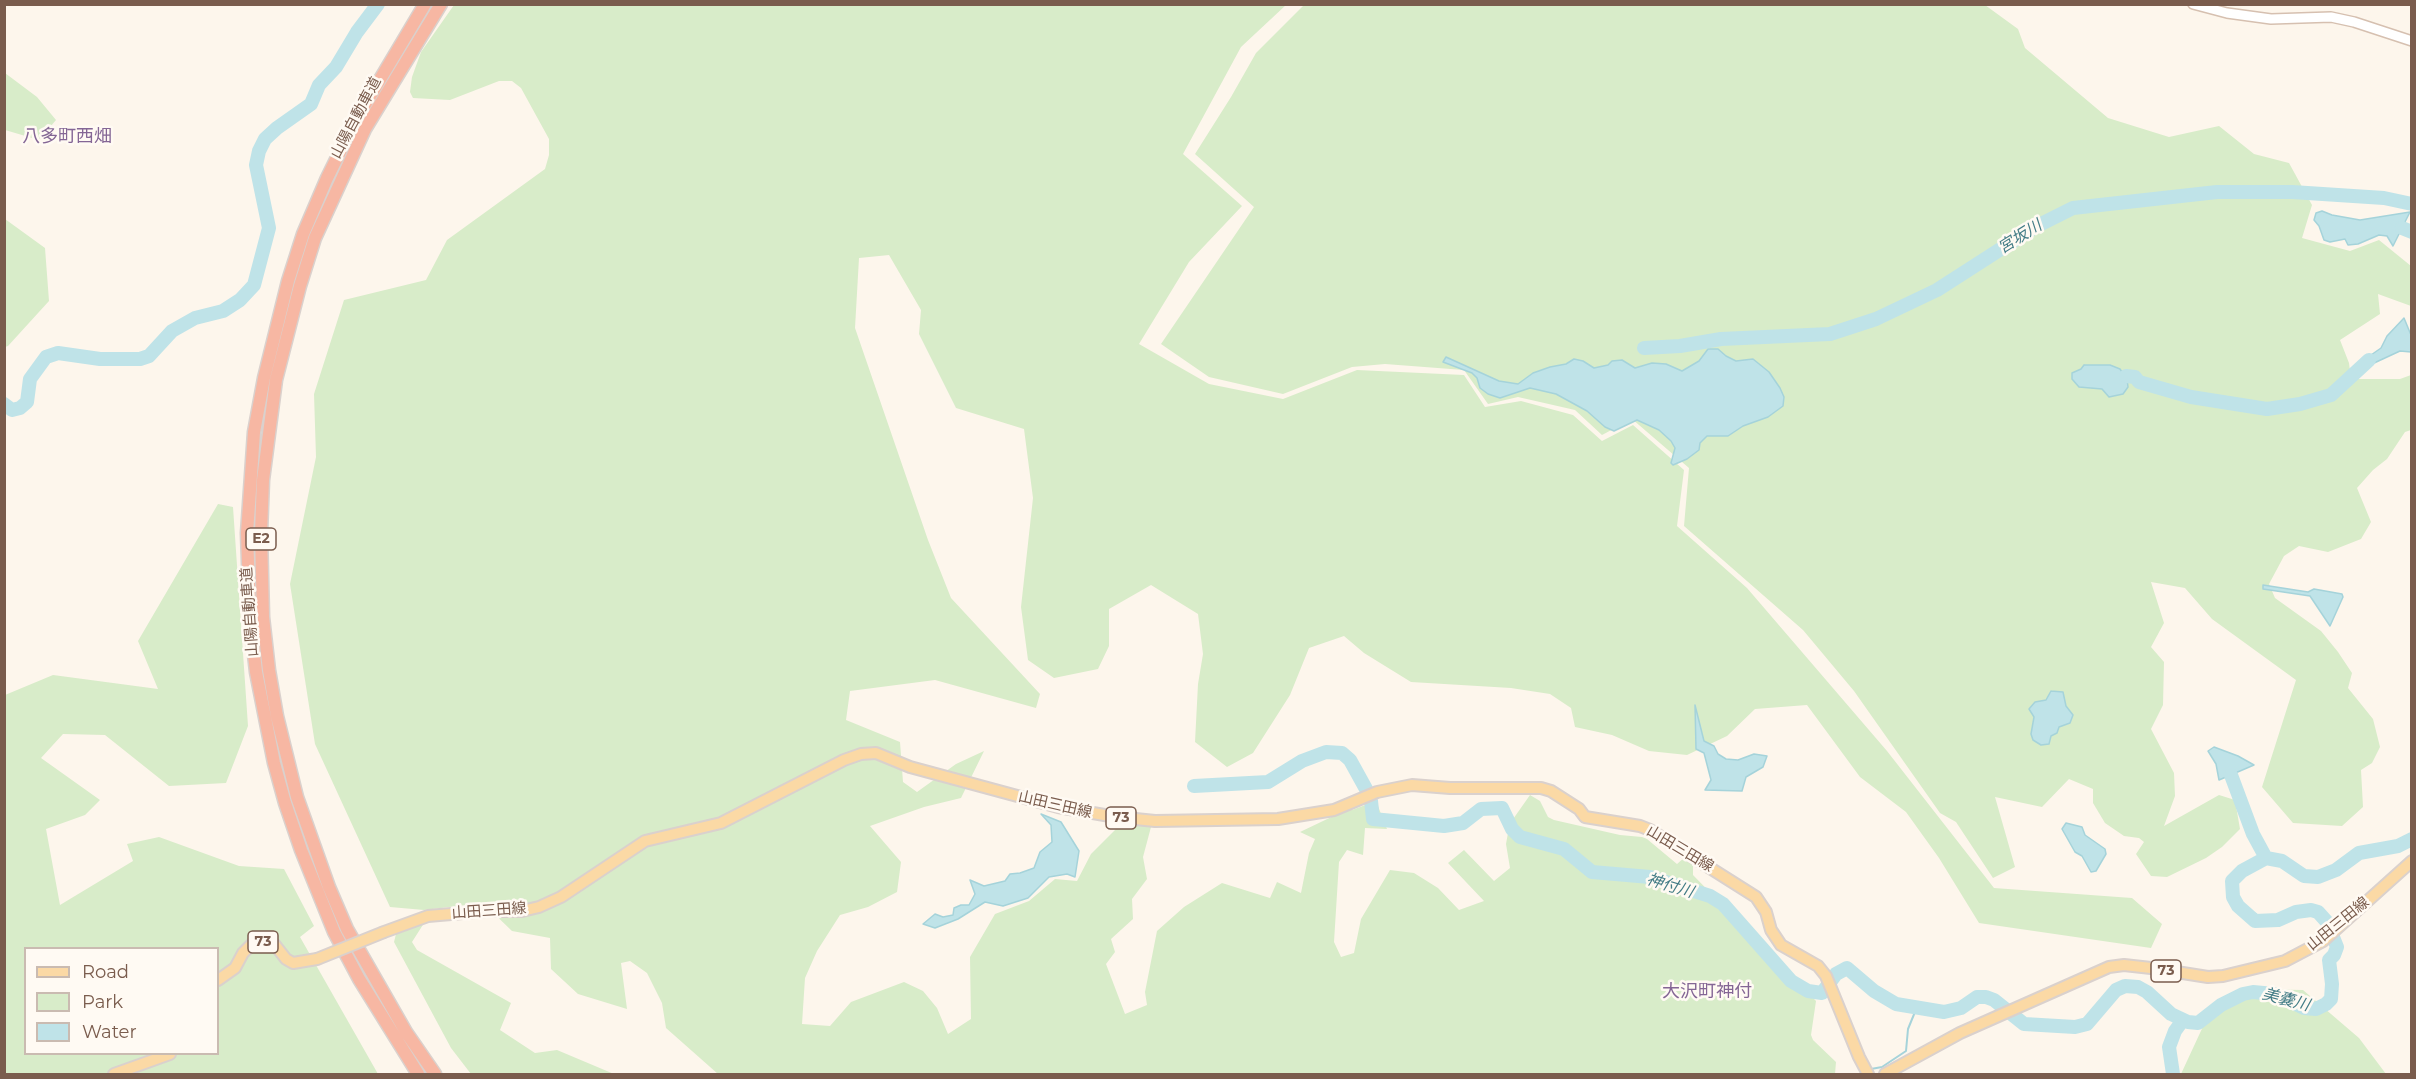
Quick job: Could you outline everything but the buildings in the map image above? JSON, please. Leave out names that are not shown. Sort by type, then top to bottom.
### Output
[{"type":"highway","name":"山陽自動車道","points":[[418,1074],[359,979],[334,932],[285,803],[274,763],[256,672],[250,619],[247,533],[255,432],[264,378],[288,281],[303,234],[354,123],[425,4]]},
{"type":"highway","name":"山陽自動車道","points":[[435,1074],[405,1032],[347,929],[329,887],[297,797],[281,737],[269,670],[263,617],[261,533],[263,480],[276,380],[315,238],[365,129],[441,4]]},
{"type":"main road","name":"山田三田線","points":[[219,979],[236,968],[243,953],[254,942],[269,942],[293,963],[317,959],[428,916],[486,910],[522,911],[539,907],[561,897],[645,841],[721,823],[844,760],[861,754],[876,753],[910,767],[1045,804],[1116,817],[1155,821],[1289,817],[1334,810],[1377,792],[1412,785],[1450,788],[1541,788],[1551,791],[1579,809],[1585,817],[1640,825],[1650,830],[1761,902],[1772,930],[1781,945],[1818,966],[1830,983],[1867,1072]]},
{"type":"main road","name":"山田三田線","points":[[1886,1074],[1996,1015],[2109,967],[2124,965],[2187,975],[2223,976],[2286,962],[2323,940],[2412,861]]},
{"type":"main road","points":[[114,1074],[165,1055]]},
{"type":"street","points":[[2193,4],[2227,13],[2271,19],[2331,17],[2412,41]]},
{"type":"green space","points":[[454,5],[1286,5],[1241,47],[1183,154],[1242,206],[1189,262],[1139,344],[1209,384],[1283,399],[1357,370],[1464,375],[1485,407],[1521,401],[1573,415],[1602,441],[1633,425],[1684,470],[1677,526],[1747,588],[1887,751],[1994,888],[2132,898],[2162,924],[2151,948],[1979,923],[1939,858],[1906,812],[1860,777],[1807,705],[1755,709],[1727,736],[1687,755],[1649,751],[1612,735],[1575,727],[1571,708],[1550,694],[1511,688],[1411,682],[1364,653],[1344,636],[1309,648],[1290,695],[1253,753],[1227,767],[1195,742],[1198,684],[1203,654],[1198,614],[1151,585],[1109,609],[1109,646],[1098,669],[1054,678],[1028,660],[1021,607],[1033,498],[1024,429],[956,408],[919,334],[921,310],[889,255],[859,258],[855,328],[928,540],[951,598],[1040,694],[1036,708],[935,680],[850,691],[846,720],[900,742],[903,782],[917,792],[956,764],[984,751],[961,798],[924,807],[870,826],[901,862],[897,892],[868,907],[840,915],[817,951],[805,978],[802,1024],[830,1026],[851,1002],[904,982],[923,991],[937,1008],[948,1034],[971,1019],[970,957],[995,914],[1029,901],[1055,879],[1077,881],[1091,854],[1122,823],[1151,827],[1143,857],[1147,879],[1132,899],[1133,919],[1111,939],[1115,952],[1106,964],[1125,1014],[1147,1005],[1145,992],[1157,931],[1184,907],[1222,883],[1270,898],[1277,882],[1301,893],[1309,853],[1315,839],[1300,832],[1346,810],[1376,801],[1387,829],[1365,828],[1363,855],[1347,850],[1339,862],[1334,942],[1341,957],[1354,953],[1361,919],[1390,870],[1414,873],[1438,888],[1459,910],[1484,901],[1448,863],[1464,850],[1494,881],[1510,868],[1506,844],[1511,822],[1530,795],[1540,801],[1548,817],[1554,820],[1620,835],[1642,837],[1677,864],[1685,857],[1693,862],[1693,875],[1816,1001],[1811,1035],[1813,1040],[1836,1062],[1835,1074],[718,1074],[666,1028],[662,1003],[647,973],[630,961],[621,963],[627,1009],[578,994],[551,969],[550,938],[512,931],[483,903],[424,910],[390,907],[315,744],[290,584],[316,457],[314,394],[344,300],[426,280],[447,240],[545,169],[549,155],[549,139],[521,88],[512,81],[499,81],[450,100],[413,98],[410,92],[412,77],[421,52]]},
{"type":"green space","points":[[1304,5],[1985,5],[2018,29],[2025,48],[2108,118],[2169,137],[2219,126],[2254,154],[2289,163],[2312,205],[2302,238],[2350,251],[2379,240],[2411,266],[2411,306],[2378,294],[2380,314],[2340,340],[2349,363],[2351,379],[2400,379],[2411,375],[2411,430],[2405,432],[2387,459],[2373,470],[2357,488],[2371,522],[2361,539],[2328,552],[2299,546],[2284,556],[2269,584],[2275,598],[2321,631],[2338,652],[2352,673],[2348,688],[2373,719],[2380,747],[2372,763],[2361,770],[2363,807],[2342,826],[2293,823],[2262,787],[2296,680],[2212,619],[2185,588],[2151,582],[2164,623],[2151,647],[2164,662],[2163,705],[2151,729],[2174,773],[2175,796],[2164,826],[2219,795],[2235,800],[2240,829],[2222,847],[2206,858],[2167,877],[2151,876],[2136,854],[2144,842],[2139,838],[2124,836],[2105,823],[2093,803],[2093,789],[2069,779],[2042,807],[1995,797],[2015,867],[1993,878],[1956,822],[1940,813],[1854,691],[1803,630],[1684,526],[1689,468],[1632,419],[1602,435],[1575,410],[1518,397],[1488,404],[1464,370],[1385,364],[1352,367],[1283,394],[1209,377],[1161,344],[1254,207],[1195,154],[1256,53]]},
{"type":"green space","points":[[5,73],[37,97],[56,120],[39,140],[5,130]]},
{"type":"green space","points":[[5,219],[45,248],[49,301],[5,347]]},
{"type":"green space","points":[[218,504],[233,507],[248,726],[226,783],[169,786],[105,735],[63,734],[41,758],[100,800],[85,815],[46,829],[60,905],[133,861],[127,844],[159,837],[239,866],[284,869],[314,926],[300,937],[378,1074],[5,1074],[5,695],[53,675],[158,689],[138,641]]},
{"type":"green space","points":[[426,920],[412,942],[417,950],[511,1003],[500,1030],[535,1053],[557,1050],[614,1074],[471,1074],[451,1048],[394,942],[397,930]]},
{"type":"green space","points":[[2247,989],[2303,990],[2359,1038],[2386,1074],[2181,1074],[2206,1020]]},
{"type":"water","points":[[2322,211],[2360,220],[2410,212],[2393,246],[2387,236],[2379,235],[2358,244],[2348,245],[2345,239],[2330,242],[2324,240],[2314,220],[2316,213]]},
{"type":"water","points":[[2404,318],[2411,335],[2411,352],[2400,351],[2372,364],[2369,360],[2371,355],[2381,348],[2387,336]]},
{"type":"water","points":[[1708,349],[1718,349],[1736,361],[1753,359],[1769,372],[1780,388],[1784,397],[1783,406],[1768,417],[1743,426],[1728,436],[1707,436],[1700,443],[1699,450],[1673,465],[1671,463],[1675,448],[1671,441],[1659,430],[1637,420],[1614,431],[1605,427],[1587,411],[1556,394],[1530,388],[1500,398],[1480,388],[1477,378],[1472,373],[1443,362],[1446,357],[1499,381],[1518,384],[1533,373],[1566,364],[1574,359],[1583,361],[1594,368],[1622,360],[1635,368],[1652,363],[1666,364],[1682,371],[1699,361]]},
{"type":"water","points":[[2084,365],[2110,365],[2120,369],[2127,379],[2128,387],[2123,394],[2109,397],[2102,389],[2079,387],[2072,379],[2072,373]]},
{"type":"water","points":[[2263,585],[2308,592],[2314,589],[2342,594],[2343,597],[2330,626],[2310,596],[2263,589]]},
{"type":"water","points":[[2051,691],[2063,692],[2066,706],[2073,715],[2070,723],[2059,727],[2057,733],[2051,736],[2049,744],[2041,745],[2033,740],[2031,734],[2034,717],[2029,709],[2035,702],[2046,700]]},
{"type":"water","points":[[1695,705],[1704,741],[1714,746],[1718,754],[1726,759],[1738,760],[1754,754],[1767,756],[1763,767],[1746,777],[1742,791],[1705,790],[1711,780],[1704,753],[1696,749]]},
{"type":"water","points":[[2214,747],[2254,765],[2219,780],[2216,764],[2208,751]]},
{"type":"water","points":[[1041,814],[1061,822],[1079,851],[1075,877],[1067,874],[1049,877],[1028,898],[1003,906],[985,902],[958,919],[935,928],[923,924],[935,914],[943,917],[953,915],[954,908],[969,905],[975,894],[970,880],[984,886],[1005,881],[1010,874],[1034,868],[1040,852],[1052,842],[1051,825]]},
{"type":"water","points":[[2066,823],[2082,827],[2085,835],[2105,849],[2106,854],[2096,871],[2091,872],[2082,856],[2075,852],[2062,829]]},
{"type":"waterway","points":[[4,404],[12,410],[20,408],[27,402],[30,379],[46,357],[58,353],[100,359],[140,359],[149,356],[172,331],[195,318],[223,311],[240,300],[254,285],[269,228],[256,165],[259,151],[265,139],[277,128],[311,104],[319,85],[336,67],[357,32],[378,4]]},
{"type":"waterway","name":"宮坂川","points":[[1644,348],[1680,346],[1721,339],[1830,334],[1876,319],[1937,290],[2035,227],[2073,208],[2217,192],[2292,192],[2384,198],[2412,204]]},
{"type":"waterway","points":[[2402,228],[2412,232]]},
{"type":"waterway","points":[[2126,376],[2135,377],[2139,382],[2191,397],[2267,409],[2300,404],[2331,395],[2369,360]]},
{"type":"waterway","name":"神付川","points":[[1194,786],[1268,782],[1302,761],[1326,752],[1342,753],[1350,760],[1366,789]]},
{"type":"waterway","points":[[2231,775],[2253,834],[2266,858]]},
{"type":"waterway","name":"美嚢川","points":[[1371,801],[1373,819],[1444,826],[1463,823],[1481,809],[1502,808],[1512,829],[1520,837],[1564,849],[1592,872],[1650,877],[1710,896],[1723,904],[1791,981],[1808,991],[1822,993],[1836,974],[1847,968],[1874,991],[1896,1004],[1944,1012],[1961,1008],[1977,997],[1986,997],[1994,1000],[2024,1024],[2075,1027],[2087,1024],[2116,990],[2125,986],[2138,987],[2147,992],[2171,1014],[2188,1022],[2198,1023],[2221,1005],[2243,994],[2253,992],[2274,994],[2304,1008],[2316,1009],[2326,1004],[2331,999],[2329,960],[2337,947],[2327,922],[2318,912],[2311,910],[2296,912],[2278,920],[2255,921],[2238,906],[2233,897],[2232,881],[2242,871],[2266,858],[2282,861],[2304,876],[2318,877],[2336,870],[2359,853],[2398,846],[2412,839]]},
{"type":"waterway","points":[[1871,1069],[1882,1067],[1906,1051],[1908,1029],[1917,1007]]},
{"type":"waterway","points":[[2173,1074],[2169,1047],[2175,1031],[2183,1020]]},
{"type":"district","name":"八多町西畑","points":[[67,137]]},
{"type":"district","name":"大沢町神付","points":[[1707,992]]}]
